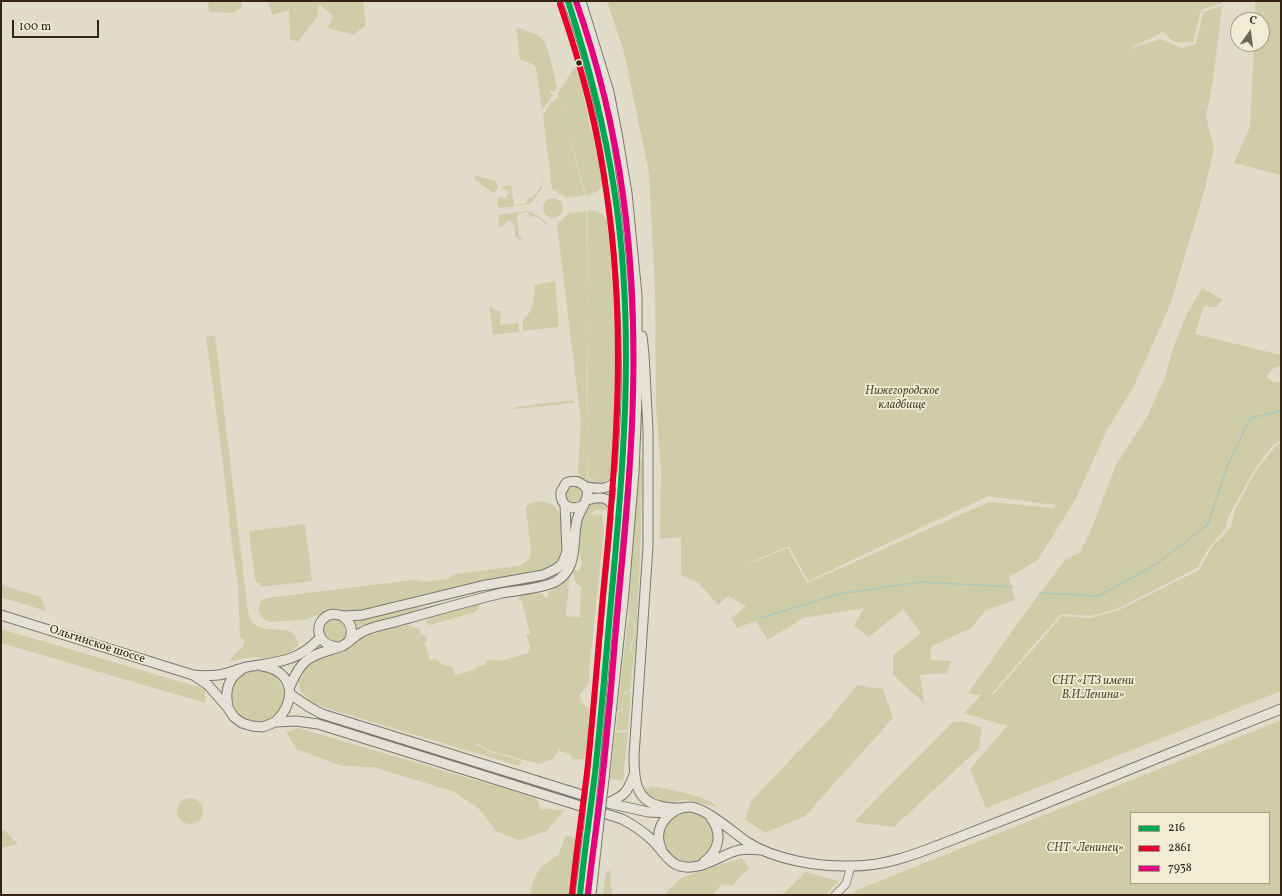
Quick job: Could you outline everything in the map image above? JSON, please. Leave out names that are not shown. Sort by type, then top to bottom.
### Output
[{"type":"main road","points":[[568,1],[583,46],[596,94],[606,143],[618,222],[624,280],[626,341],[626,398],[619,517],[594,774],[580,895]]},
{"type":"main road","points":[[581,1],[609,92],[617,133],[627,193],[644,354],[648,430],[648,546],[634,756],[634,775],[638,790],[643,797],[651,803],[660,806],[681,808],[691,807],[701,810],[748,842],[766,851],[793,860],[822,866],[870,866],[898,860],[923,851],[1281,709]]},
{"type":"main road","points":[[591,895],[624,592],[634,472],[637,398],[637,295]]},
{"type":"main road","points":[[586,487],[610,487],[616,482],[622,472]]},
{"type":"main road","points":[[193,675],[208,685],[234,717],[252,726],[263,727],[275,722],[282,716],[288,707],[290,690],[305,661],[317,654],[345,644],[362,632],[502,593],[553,582],[561,578],[571,565],[574,553],[575,531],[578,517],[584,503],[588,493],[586,487],[581,483],[576,481],[566,483],[560,492],[562,502],[565,505],[571,508],[577,508],[584,503],[596,497],[604,498],[614,506],[619,517]]},
{"type":"main road","points":[[337,647],[330,647],[324,644],[320,638],[318,630],[325,617],[332,614],[342,616],[362,615],[481,586],[543,575],[556,569],[562,564],[567,552],[565,505]]},
{"type":"main road","name":"Ольгинское шоссе","points":[[1,615],[193,675]]},
{"type":"main road","points":[[342,616],[347,619],[352,630],[349,641]]},
{"type":"main road","points":[[193,675],[219,675],[246,667],[278,663],[297,657],[311,648],[320,638]]},
{"type":"main road","points":[[257,666],[272,668],[283,675],[290,690],[309,708],[322,714],[608,803],[648,812],[671,813]]},
{"type":"main road","points":[[228,708],[226,697],[230,680],[246,667]]},
{"type":"main road","points":[[275,722],[296,721],[318,724],[622,819],[639,828],[668,859],[676,865],[689,867],[714,861],[737,851],[748,849],[766,851]]},
{"type":"main road","points":[[608,803],[623,796],[634,775]]},
{"type":"main road","points":[[662,851],[658,840],[660,826],[665,818],[681,808]]},
{"type":"main road","points":[[701,864],[712,856],[716,849],[718,837],[715,823],[708,815]]},
{"type":"street","points":[[835,895],[846,884],[851,866]]},
{"type":"green space","points":[[208,1],[242,1],[241,8],[232,13],[209,12]]},
{"type":"green space","points":[[268,1],[363,1],[366,25],[353,35],[328,28],[333,16],[319,4],[317,17],[298,42],[290,39],[289,10],[272,15]]},
{"type":"green space","name":"Нижегородское кладбище","points":[[607,1],[1222,1],[1222,3],[1201,10],[1193,42],[1174,42],[1163,32],[1128,49],[1161,39],[1182,48],[1196,44],[1203,12],[1222,6],[1213,81],[1206,116],[1214,148],[1206,185],[1170,305],[1134,386],[1107,430],[1076,498],[1038,560],[1009,577],[1015,600],[986,610],[971,628],[932,646],[930,660],[951,661],[947,673],[920,675],[924,703],[893,675],[893,655],[921,633],[903,609],[869,637],[854,626],[864,608],[803,618],[768,640],[756,621],[737,628],[731,618],[746,606],[728,596],[718,605],[699,583],[681,575],[681,537],[660,539],[661,470],[656,407],[655,290],[649,173],[624,52]],"holes":[[[988,496],[1054,505],[1058,499],[1054,508],[989,502],[807,583],[788,548],[747,564],[789,546],[808,581]]]},
{"type":"green space","points":[[1255,1],[1281,1],[1281,175],[1234,163],[1250,127],[1254,52],[1270,52],[1270,12],[1255,12]]},
{"type":"green space","points":[[519,28],[540,37],[545,43],[549,55],[557,88],[554,92],[550,89],[549,91],[553,95],[542,110],[536,68],[532,64],[520,59],[516,30]]},
{"type":"green space","points":[[574,68],[578,68],[589,122],[600,161],[602,183],[596,192],[586,195],[560,102],[585,195],[568,198],[552,189],[543,116],[551,102],[559,97],[558,93]]},
{"type":"green space","points":[[542,175],[543,187],[529,204],[500,208],[497,205],[497,201],[500,196],[505,199],[509,192],[502,187],[511,185],[514,205],[527,203],[527,199],[532,198],[542,185]]},
{"type":"green space","points":[[476,176],[496,181],[498,188],[495,192],[492,192],[474,179]]},
{"type":"green space","points":[[553,198],[560,201],[563,208],[560,215],[553,218],[546,215],[543,208],[546,201]]},
{"type":"green space","points":[[591,210],[600,213],[607,220],[615,347],[611,475],[605,481],[598,483],[592,483],[593,480],[588,477],[588,446],[587,477],[592,481],[590,483],[583,481],[578,471],[581,422],[557,225],[568,214],[586,211],[589,331],[587,211]],"holes":[[[589,331],[587,376],[588,445],[586,375]]]},
{"type":"green space","points":[[528,211],[540,217],[548,226],[536,216],[530,217],[528,212],[517,214],[519,236],[522,239],[520,240],[515,236],[514,224],[511,222],[508,221],[501,227],[499,226],[498,215]]},
{"type":"green space","points":[[555,281],[559,325],[557,327],[523,331],[523,321],[527,317],[533,304],[535,285]]},
{"type":"green space","name":"СНТ «ГТЗ имени В.И.Ленина»","points":[[1202,288],[1223,300],[1216,307],[1204,306],[1195,334],[1281,354],[1281,366],[1274,368],[1266,377],[1273,382],[1281,382],[1281,440],[1271,447],[1254,470],[1227,520],[1225,529],[1208,549],[1197,568],[1117,609],[1091,616],[1061,614],[993,692],[990,693],[994,694],[1062,616],[1091,618],[1119,610],[1199,570],[1212,547],[1231,527],[1235,510],[1255,472],[1275,447],[1281,443],[1281,691],[986,808],[970,769],[1007,726],[964,713],[982,694],[976,695],[968,693],[1065,560],[1080,552],[1091,530],[1116,465],[1148,415],[1166,375],[1173,348],[1186,316]]},
{"type":"green space","points":[[489,305],[494,310],[501,311],[500,325],[518,323],[519,332],[493,335]]},
{"type":"green space","points":[[215,335],[248,612],[253,623],[260,627],[293,633],[296,637],[298,645],[291,651],[278,656],[264,658],[251,657],[229,660],[244,645],[244,640],[240,637],[238,585],[206,337]]},
{"type":"green space","points":[[573,400],[573,403],[514,409],[516,407]]},
{"type":"green space","points":[[640,458],[642,459],[641,508],[635,655],[631,650],[634,637],[635,628],[633,614],[634,635],[629,650],[634,656],[630,690],[619,695],[628,621],[632,611],[628,618]]},
{"type":"green space","points":[[574,486],[580,489],[583,495],[580,501],[574,504],[568,501],[565,495],[568,489]]},
{"type":"green space","points":[[544,501],[553,505],[558,511],[562,518],[564,527],[561,562],[546,572],[380,608],[358,611],[332,610],[303,620],[270,622],[261,617],[258,610],[261,601],[266,598],[414,580],[424,582],[447,579],[455,574],[519,566],[528,559],[531,553],[526,507],[530,503]]},
{"type":"green space","points":[[601,502],[608,510],[595,510],[590,515],[602,514],[604,531],[589,670],[589,683],[580,694],[581,702],[589,708],[588,744],[584,759],[572,760],[570,754],[560,751],[554,732],[559,749],[554,758],[539,764],[487,750],[479,744],[476,744],[487,751],[522,761],[519,766],[313,704],[302,696],[308,698],[300,691],[299,686],[299,680],[304,676],[302,674],[303,667],[316,658],[335,654],[360,637],[407,625],[420,629],[421,634],[409,641],[424,634],[428,641],[424,642],[430,660],[435,659],[444,666],[452,666],[455,675],[486,665],[485,661],[500,661],[528,653],[530,647],[526,635],[530,633],[522,601],[519,600],[518,597],[542,593],[544,597],[547,598],[549,592],[562,582],[568,573],[569,582],[566,616],[580,617],[581,587],[575,581],[573,576],[573,567],[578,572],[582,564],[576,539],[579,519],[590,503]]},
{"type":"green space","points":[[305,524],[312,581],[261,587],[260,583],[257,583],[255,579],[249,531]]},
{"type":"green space","points":[[1,585],[41,597],[46,611],[1,597]]},
{"type":"green space","points":[[423,602],[419,609],[352,628],[350,618]]},
{"type":"green space","points":[[480,603],[479,608],[475,612],[430,625],[427,624],[427,617]]},
{"type":"green space","points":[[336,619],[345,622],[348,631],[345,640],[336,643],[327,640],[324,631],[327,622]]},
{"type":"green space","points":[[1,629],[205,689],[205,703],[1,643]]},
{"type":"green space","points":[[258,670],[272,674],[280,682],[284,696],[280,710],[272,718],[258,722],[244,718],[236,710],[232,696],[236,682],[244,674]]},
{"type":"green space","points":[[857,685],[883,689],[893,718],[805,816],[765,833],[745,819],[751,801],[832,716]]},
{"type":"green space","points":[[631,691],[628,730],[616,731],[618,712],[623,710],[623,702],[622,709],[617,711],[619,696]]},
{"type":"green space","name":"СНТ «Ленинец»","points":[[1281,720],[1281,895],[852,895],[857,890]]},
{"type":"green space","points":[[962,721],[982,727],[979,748],[894,827],[854,822],[953,722]]},
{"type":"green space","points":[[298,728],[536,798],[541,809],[565,810],[547,831],[519,840],[496,831],[479,809],[455,792],[373,767],[341,766],[296,749],[286,732]]},
{"type":"green space","points":[[628,732],[623,780],[610,779],[615,733]]},
{"type":"green space","points":[[652,786],[697,796],[713,803],[717,807],[687,800],[664,802],[654,801],[645,793],[645,789]]},
{"type":"green space","points":[[190,798],[199,802],[203,811],[199,820],[190,824],[181,820],[177,811],[181,802]]},
{"type":"green space","points":[[689,811],[699,813],[707,819],[713,827],[715,837],[713,847],[707,855],[699,861],[689,863],[679,861],[671,855],[665,847],[663,837],[665,827],[671,819],[679,813]]},
{"type":"green space","points":[[1,829],[5,831],[18,844],[1,848]]},
{"type":"green space","points":[[566,835],[577,839],[571,895],[530,895],[534,878],[541,867],[558,855]]},
{"type":"green space","points":[[742,858],[749,868],[732,886],[722,885],[712,895],[664,895],[679,879],[696,872]]},
{"type":"green space","points":[[610,870],[612,895],[603,895],[606,873]]},
{"type":"green space","points":[[806,872],[839,881],[825,895],[782,895]]},
{"type":"waterway","points":[[1040,593],[1099,596],[1158,563],[1208,524],[1227,467],[1250,418],[1281,411]]},
{"type":"waterway","points":[[760,618],[839,594],[920,582],[1013,587]]},
{"type":"transit line","name":"216","points":[[568,1],[596,97],[611,170],[621,243],[626,339],[626,387],[621,483],[598,749],[580,895]]},
{"type":"transit line","name":"7938","points":[[576,1],[598,72],[615,145],[629,244],[633,341],[633,390],[625,535],[601,788],[588,895]]},
{"type":"transit line","name":"2861","points":[[560,4],[582,75],[599,147],[613,245],[618,342],[616,439],[609,536],[587,773],[572,894]]}]
